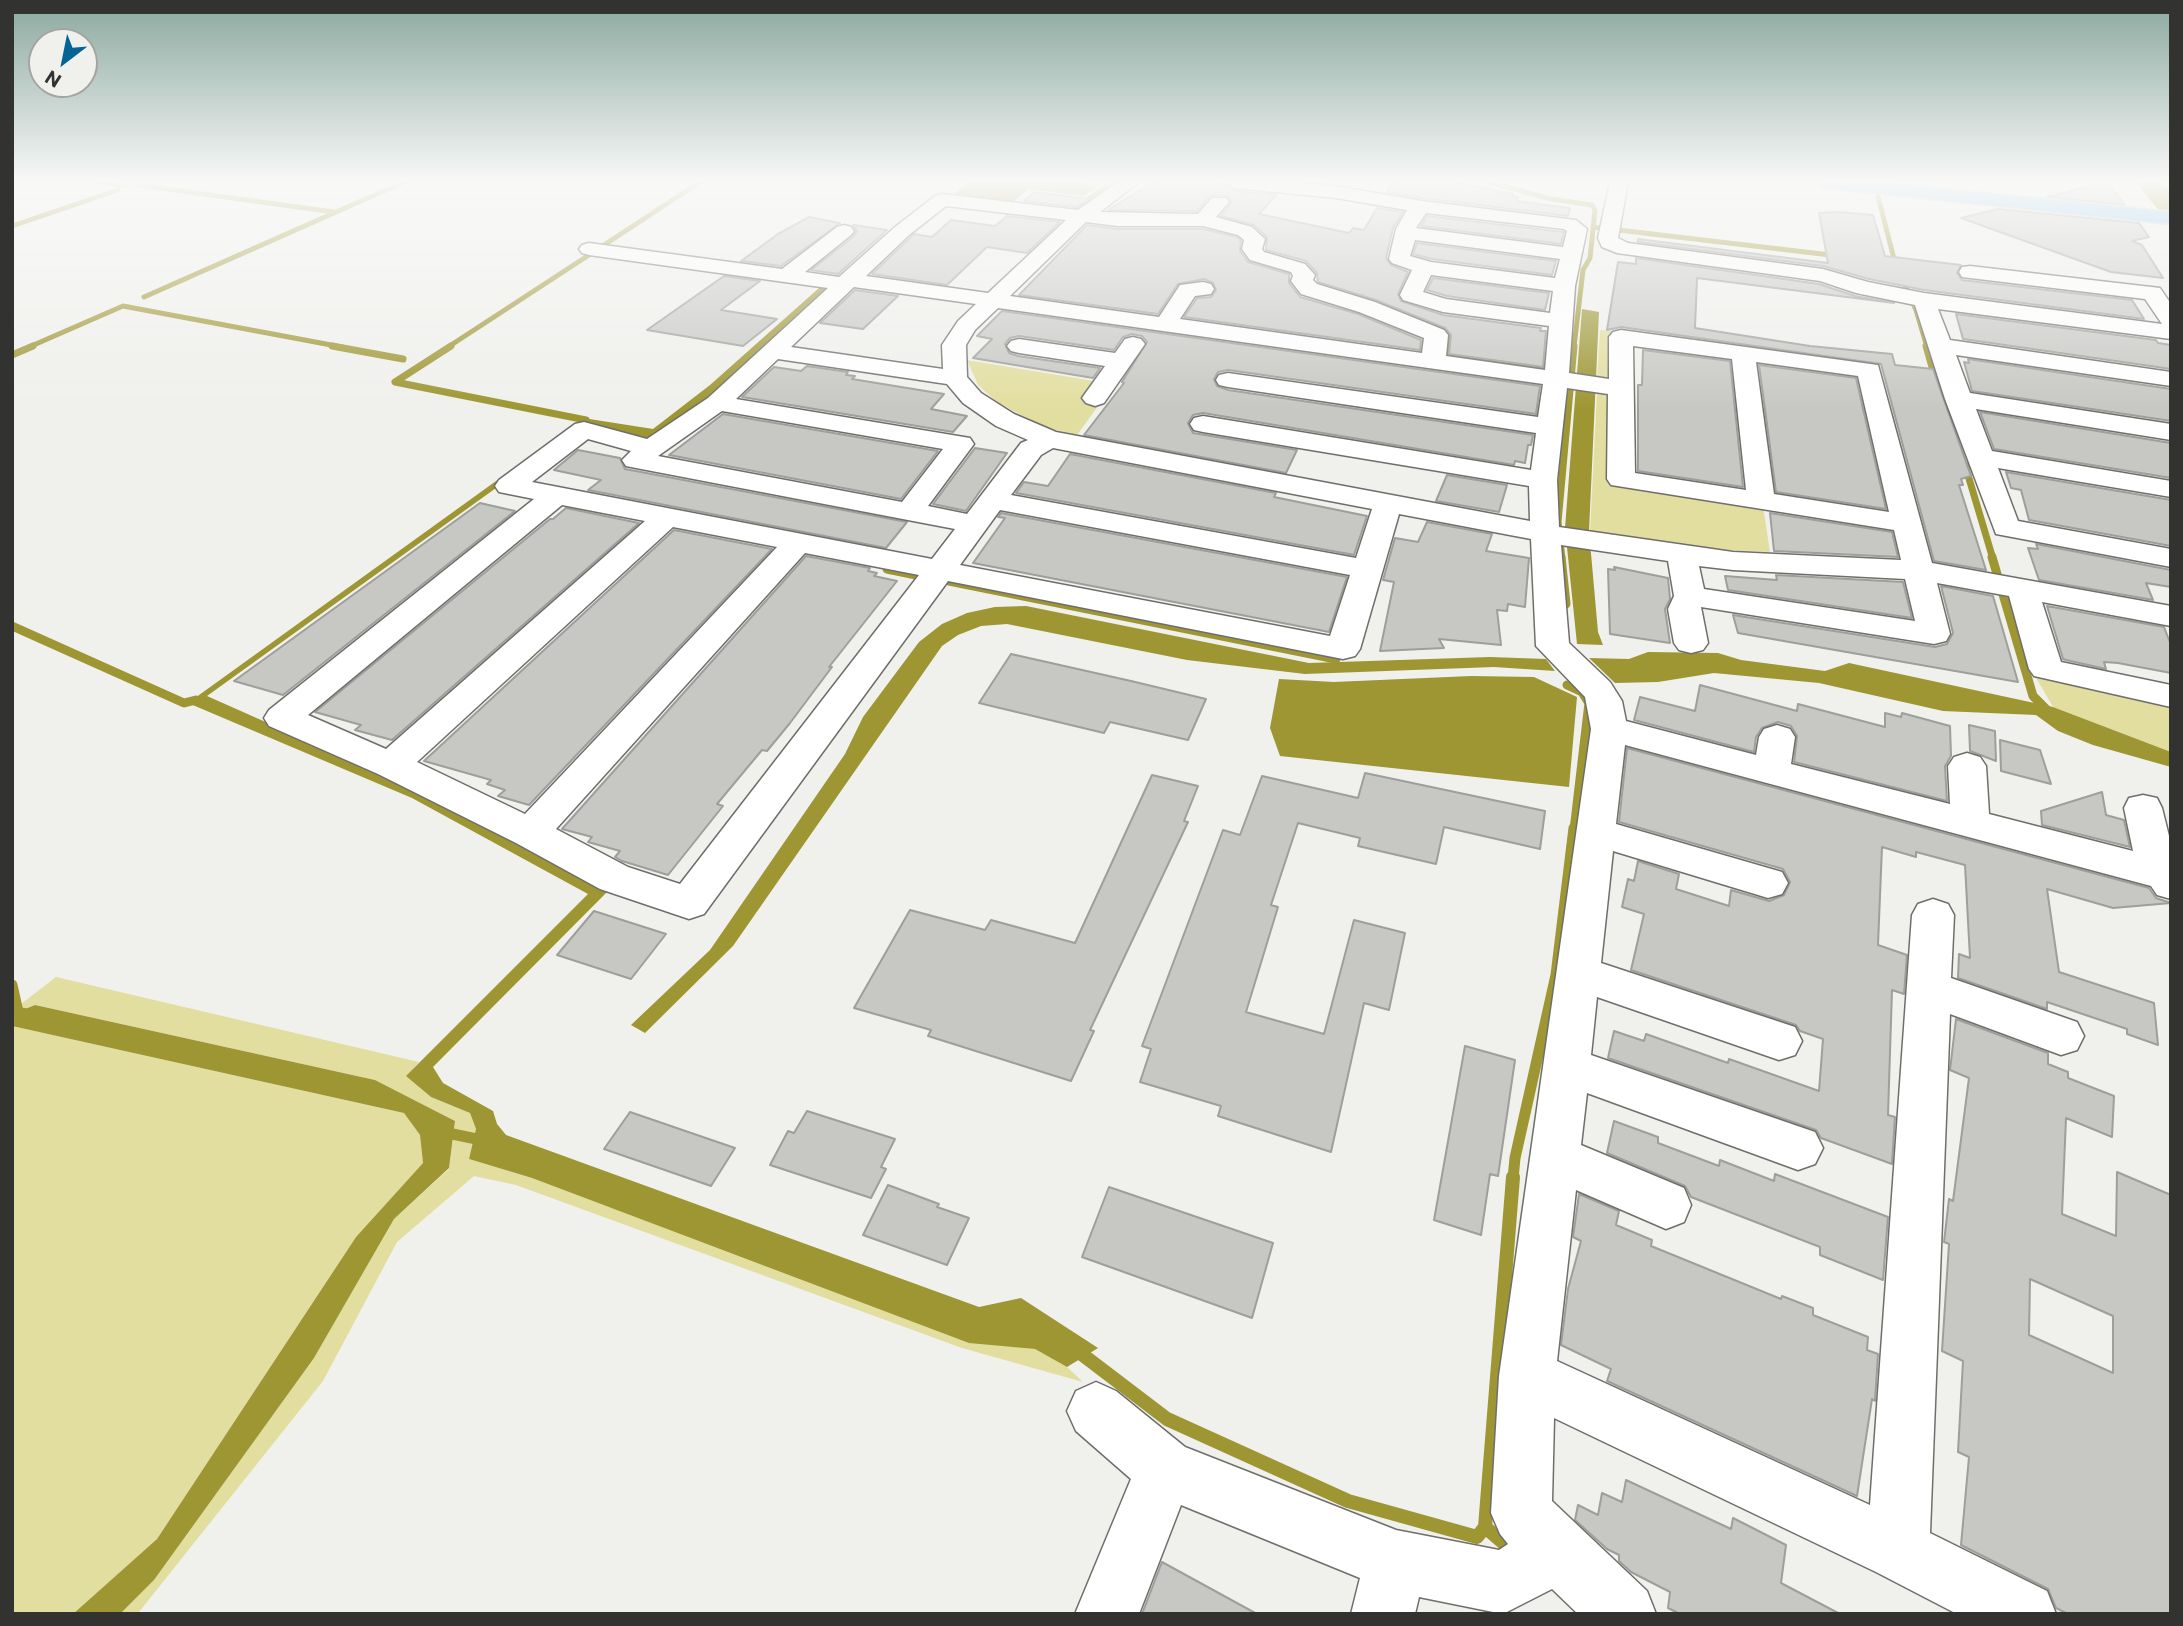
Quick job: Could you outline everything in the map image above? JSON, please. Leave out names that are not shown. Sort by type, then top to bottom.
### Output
[{"type":"street","points":[[654,258],[991,301],[1621,388]]},
{"type":"street","points":[[786,276],[809,258]]},
{"type":"street","points":[[868,258],[838,282],[772,351],[717,403],[636,460],[975,524]]},
{"type":"street","points":[[1037,258],[966,326],[954,345],[955,378],[972,398],[1005,420],[1049,439],[1599,543],[1682,556],[1918,570],[2171,616]]},
{"type":"street","points":[[1263,258],[1298,268],[1304,275],[1302,281],[1309,289],[1367,307],[1436,335],[1433,362]]},
{"type":"street","points":[[1399,258],[1429,268],[1564,286]]},
{"type":"street","points":[[1569,258],[1543,480],[1550,534],[1553,646],[1598,690],[1605,701],[1609,729],[1527,1376],[1521,1513],[1540,1561],[1624,1614]]},
{"type":"street","points":[[1607,258],[1610,268]]},
{"type":"street","points":[[1688,258],[1823,275],[1912,298],[2171,332]]},
{"type":"street","points":[[1983,307],[1967,265],[2152,293],[2171,320]]},
{"type":"street","points":[[1429,268],[1422,271],[1411,295],[1443,305],[1561,321]]},
{"type":"street","points":[[1095,398],[1121,361],[1157,324],[1196,290]]},
{"type":"street","points":[[1912,298],[1942,346],[1945,365],[2006,528],[2171,558]]},
{"type":"street","points":[[1178,464],[1251,337]]},
{"type":"street","points":[[1690,596],[1934,634],[1869,370],[1621,337],[1621,479],[1906,523]]},
{"type":"street","points":[[1019,346],[1121,361]]},
{"type":"street","points":[[1942,346],[2171,379]]},
{"type":"street","points":[[772,351],[955,378]]},
{"type":"street","points":[[1743,353],[1761,500]]},
{"type":"street","points":[[1228,380],[1551,427]]},
{"type":"street","points":[[1958,399],[2171,432]]},
{"type":"street","points":[[717,403],[961,444],[910,510]]},
{"type":"street","points":[[1203,424],[1543,480]]},
{"type":"street","points":[[651,449],[584,430],[509,486],[551,500],[662,522],[1343,649],[1388,502]]},
{"type":"street","points":[[551,500],[282,718],[391,765],[530,833],[614,878],[689,902],[1031,449],[1049,439]]},
{"type":"street","points":[[1980,457],[2171,489]]},
{"type":"street","points":[[993,500],[1367,569]]},
{"type":"street","points":[[391,765],[662,522]]},
{"type":"street","points":[[530,833],[795,547]]},
{"type":"street","points":[[1682,556],[1690,596],[1684,609],[1691,643]]},
{"type":"street","points":[[2007,585],[2046,669],[2171,696]]},
{"type":"street","points":[[1609,729],[1774,754],[1970,824],[2169,878]]},
{"type":"street","points":[[1967,766],[1970,824]]},
{"type":"street","points":[[2143,808],[2154,857],[2169,878]]},
{"type":"street","points":[[1596,832],[1768,883]]},
{"type":"street","points":[[1898,1550],[1933,915]]},
{"type":"street","points":[[1578,974],[1779,1041]]},
{"type":"street","points":[[1929,988],[2062,1037]]},
{"type":"street","points":[[1566,1066],[1798,1148]]},
{"type":"street","points":[[1555,1157],[1666,1205]]},
{"type":"street","points":[[1527,1376],[1898,1550],[2024,1614]]},
{"type":"street","points":[[1096,1411],[1165,1469],[1390,1587],[1503,1582],[1540,1561]]},
{"type":"street","points":[[1108,1614],[1165,1469]]},
{"type":"shaded area","points":[[814,285],[835,287],[701,405],[657,436],[643,438],[581,421],[583,418],[653,429],[710,385],[819,288]]},
{"type":"shaded area","points":[[1582,309],[1599,312],[1589,531],[1598,632],[1603,645],[1577,644],[1565,528]]},
{"type":"shaded area","points":[[1600,330],[1612,331],[1611,379],[1597,377]]},
{"type":"shaded area","points":[[967,360],[1094,381],[1081,399],[1101,402],[1077,435],[1044,427],[997,402],[978,385]]},
{"type":"shaded area","points":[[1597,392],[1610,393],[1608,481],[1763,506],[1770,552],[1710,549],[1590,533]]},
{"type":"shaded area","points":[[571,427],[578,429],[207,696],[421,791],[608,891],[433,1067],[443,1083],[493,1111],[497,1124],[506,1135],[979,1307],[1021,1298],[1098,1348],[1067,1367],[1035,1349],[969,1343],[532,1178],[469,1159],[476,1129],[470,1113],[431,1097],[406,1076],[588,894],[412,798],[188,703]]},
{"type":"shaded area","points":[[1026,606],[1309,663],[1490,657],[1546,659],[1555,671],[1494,667],[1305,674],[1187,660],[1007,624],[981,626],[958,635],[942,646],[733,946],[645,1033],[631,1025],[710,950],[845,754],[863,717],[919,642],[942,624],[967,613],[995,607]]},
{"type":"shaded area","points":[[1648,652],[1718,653],[1741,660],[1825,671],[1849,663],[2053,707],[2171,752],[2171,767],[2093,745],[2058,731],[2036,715],[1943,711],[1819,683],[1714,673],[1658,682],[1615,683],[1589,658],[1629,659]]},
{"type":"shaded area","points":[[2034,674],[2171,703],[2171,752],[2053,707]]},
{"type":"shaded area","points":[[1471,676],[1534,677],[1577,697],[1569,787],[1280,756],[1270,728],[1279,679],[1334,682]]},
{"type":"shaded area","points":[[56,977],[419,1062],[407,1076],[431,1097],[470,1113],[476,1129],[469,1159],[532,1178],[969,1342],[1035,1349],[1067,1367],[1083,1382],[962,1348],[516,1185],[474,1176],[397,1242],[323,1381],[139,1612],[120,1614],[154,1580],[314,1358],[394,1219],[449,1169],[455,1121],[375,1080],[35,1005],[18,1012],[12,1019],[12,1011]]},
{"type":"shaded area","points":[[35,1005],[375,1080],[455,1121],[449,1168],[394,1219],[314,1358],[154,1580],[120,1614],[73,1614],[157,1539],[356,1237],[423,1163],[420,1135],[404,1113],[12,1026],[12,1019],[18,1012]]},
{"type":"shaded area","points":[[12,1026],[404,1113],[420,1135],[423,1163],[356,1237],[157,1539],[73,1614],[12,1614]]},
{"type":"building","points":[[745,258],[792,258],[781,266],[741,261]]},
{"type":"building","points":[[826,258],[856,258],[838,274],[811,270]]},
{"type":"building","points":[[889,258],[976,258],[947,285],[872,274]]},
{"type":"building","points":[[1055,258],[1245,258],[1248,262],[1289,274],[1289,283],[1300,297],[1358,314],[1421,340],[1420,350],[1184,317],[1197,298],[1211,297],[1216,290],[1213,283],[1204,279],[1178,284],[1158,314],[1019,295]]},
{"type":"building","points":[[1295,258],[1386,258],[1391,265],[1408,272],[1398,294],[1401,301],[1443,315],[1541,328],[1540,331],[1546,331],[1543,367],[1449,354],[1451,335],[1445,328],[1376,300],[1318,282],[1317,273],[1306,261]]},
{"type":"building","points":[[1428,258],[1532,258],[1556,261],[1552,275]]},
{"type":"building","points":[[1636,258],[1819,284],[1855,296],[1894,303],[1697,278],[1695,328],[1810,346],[1892,354],[1895,365],[1933,369],[1971,476],[1961,479],[1963,485],[1959,485],[1986,570],[1934,561],[1881,364],[1621,327],[1607,330],[1618,262],[1636,264]]},
{"type":"building","points":[[1760,258],[1828,263],[1827,258],[1901,258],[1961,265],[1957,273],[1962,280],[2132,300],[2144,319],[1924,290],[1823,266]]},
{"type":"building","points":[[2072,258],[2150,258],[2163,278],[2111,272]]},
{"type":"building","points":[[724,276],[760,281],[721,310],[777,319],[743,346],[647,330]]},
{"type":"building","points":[[1433,278],[1549,293],[1545,310],[1447,296],[1427,290]]},
{"type":"building","points":[[855,290],[898,296],[863,329],[820,323]]},
{"type":"building","points":[[1002,311],[1540,386],[1536,414],[1228,370],[1218,372],[1214,379],[1217,386],[1228,390],[1533,435],[1531,445],[1528,445],[1525,463],[1515,461],[1514,465],[1203,413],[1193,415],[1188,423],[1193,433],[1297,450],[1286,473],[1084,435],[1124,383],[1122,382],[1147,342],[1142,336],[1132,334],[1123,337],[1114,350],[1019,336],[1010,338],[1005,344],[1009,353],[1018,356],[1100,368],[1093,378],[973,358],[992,339],[977,336]]},
{"type":"building","points":[[1956,314],[2156,340],[2158,343],[2171,345],[2171,369],[1963,339]]},
{"type":"building","points":[[1643,350],[1730,361],[1743,487],[1638,471],[1638,385],[1642,385]]},
{"type":"building","points":[[1968,359],[2171,389],[2171,421],[1972,391],[1964,362],[1969,363]]},
{"type":"building","points":[[1759,365],[1856,378],[1886,509],[1776,492]]},
{"type":"building","points":[[807,366],[848,372],[846,375],[855,376],[852,379],[944,394],[931,409],[967,416],[953,432],[742,397],[774,367],[801,371]]},
{"type":"building","points":[[1980,412],[2171,443],[2171,478],[1994,449]]},
{"type":"building","points":[[723,414],[938,451],[901,499],[669,455]]},
{"type":"building","points":[[975,448],[1007,453],[966,511],[933,504]]},
{"type":"building","points":[[578,450],[620,458],[625,469],[907,522],[886,548],[588,490],[601,480],[554,470]]},
{"type":"building","points":[[1070,454],[1276,493],[1274,497],[1367,516],[1354,555],[1016,493],[1024,482],[1048,486]]},
{"type":"building","points":[[2006,472],[2171,500],[2171,546],[2029,520],[2021,490],[2011,488]]},
{"type":"building","points":[[1447,475],[1507,485],[1499,512],[1436,501]]},
{"type":"building","points":[[480,503],[515,511],[283,695],[234,681]]},
{"type":"building","points":[[566,508],[639,523],[392,740],[355,730],[361,725],[315,712],[550,519]]},
{"type":"building","points":[[1001,513],[1347,577],[1329,632],[973,563],[1005,518],[998,517]]},
{"type":"building","points":[[1770,513],[1892,532],[1898,557],[1774,551]]},
{"type":"building","points":[[1427,522],[1492,534],[1486,551],[1529,558],[1525,607],[1508,604],[1507,611],[1497,610],[1501,645],[1439,639],[1444,648],[1380,651],[1394,582],[1383,580],[1395,538],[1418,542]]},
{"type":"building","points":[[674,530],[772,549],[529,805],[498,796],[505,790],[487,784],[491,780],[424,761]]},
{"type":"building","points":[[2036,544],[2171,570],[2171,587],[2146,583],[2153,600],[2039,580],[2028,548],[2038,549]]},
{"type":"building","points":[[806,556],[870,568],[868,571],[877,573],[874,576],[897,581],[829,667],[832,667],[790,723],[767,751],[762,750],[717,804],[723,806],[668,875],[622,861],[615,857],[620,851],[588,842],[592,837],[562,829]]},
{"type":"building","points":[[1614,567],[1668,578],[1670,599],[1665,609],[1670,643],[1610,634],[1608,569],[1615,570]]},
{"type":"building","points":[[1776,575],[1903,582],[1912,618],[1728,590],[1725,576],[1777,580]]},
{"type":"building","points":[[1941,586],[1993,596],[2018,682],[1738,633],[1733,615],[1935,647],[1947,644],[1953,633]]},
{"type":"building","points":[[2047,606],[2164,627],[2171,645],[2171,673],[2104,662],[2106,669],[2063,659]]},
{"type":"building","points":[[1011,654],[1206,699],[1188,740],[1110,722],[1104,733],[979,703]]},
{"type":"building","points":[[1700,685],[1797,711],[1798,704],[1885,727],[1885,713],[1901,717],[1902,713],[1950,726],[1951,756],[1945,766],[1947,801],[1794,762],[1797,736],[1791,726],[1778,722],[1762,728],[1756,737],[1754,752],[1634,720],[1640,697],[1695,711]]},
{"type":"building","points":[[1969,725],[1995,731],[1996,761],[1970,751]]},
{"type":"building","points":[[2000,740],[2040,750],[2051,784],[2001,771]]},
{"type":"building","points":[[1627,748],[2149,888],[2156,898],[2171,903],[2113,908],[2047,889],[2059,972],[2154,1003],[2158,1045],[2127,1034],[2127,1029],[2047,1002],[2047,1009],[1958,978],[1959,954],[1970,958],[1965,865],[1916,852],[1916,857],[1882,847],[1878,945],[1907,955],[1904,994],[1892,990],[1888,1115],[1895,1117],[1892,1164],[1821,1138],[1816,1130],[1608,1058],[1614,1031],[1644,1041],[1646,1034],[1728,1063],[1729,1059],[1819,1091],[1823,1039],[1800,1031],[1796,1025],[1631,970],[1644,914],[1622,907],[1628,879],[1634,881],[1638,861],[1679,874],[1676,889],[1729,906],[1731,890],[1769,901],[1784,895],[1790,882],[1783,869],[1619,822]]},
{"type":"building","points":[[1365,773],[1545,811],[1540,849],[1444,827],[1436,864],[1358,846],[1360,838],[1298,823],[1271,905],[1278,907],[1246,1012],[1324,1034],[1354,920],[1405,933],[1389,1010],[1364,1003],[1331,1152],[1218,1116],[1221,1106],[1140,1082],[1151,1049],[1142,1046],[1223,830],[1240,835],[1262,776],[1358,798]]},
{"type":"building","points":[[1152,775],[1198,786],[1184,821],[1188,822],[1090,1030],[1094,1031],[1071,1081],[928,1036],[931,1030],[854,1008],[910,910],[985,930],[991,920],[1075,943]]},
{"type":"building","points":[[2102,792],[2106,815],[2124,820],[2130,847],[2042,825],[2041,811]]},
{"type":"building","points":[[594,911],[666,934],[631,979],[557,955]]},
{"type":"building","points":[[1956,1019],[2048,1053],[2048,1064],[2068,1072],[2068,1078],[2114,1096],[2112,1137],[2066,1118],[2062,1214],[2116,1236],[2117,1172],[2171,1195],[2171,1614],[2068,1614],[2056,1608],[2048,1589],[1961,1545],[1969,1457],[1958,1452],[1963,1361],[1942,1351],[1949,1244],[1944,1242],[1949,1199],[1953,1201],[1969,1078],[1950,1070]],"holes":[[[2030,1279],[2113,1316],[2113,1373],[2029,1335]]]},
{"type":"building","points":[[1465,1046],[1515,1060],[1498,1176],[1490,1174],[1481,1235],[1434,1220]]},
{"type":"building","points":[[807,1111],[895,1139],[881,1167],[886,1169],[871,1198],[770,1165],[788,1131],[794,1133]]},
{"type":"building","points":[[630,1112],[735,1148],[711,1186],[604,1149]]},
{"type":"building","points":[[1614,1121],[1658,1137],[1658,1143],[1719,1166],[1720,1160],[1774,1181],[1775,1174],[1888,1217],[1883,1280],[1820,1255],[1820,1247],[1691,1197],[1685,1186],[1607,1153]]},
{"type":"building","points":[[888,1185],[969,1218],[947,1265],[863,1235]]},
{"type":"building","points":[[1109,1187],[1273,1243],[1252,1318],[1082,1257]]},
{"type":"building","points":[[1579,1194],[1619,1211],[1616,1225],[1652,1240],[1651,1246],[1781,1299],[1782,1296],[1813,1308],[1813,1315],[1868,1337],[1867,1350],[1878,1354],[1875,1401],[1872,1399],[1857,1496],[1607,1381],[1611,1369],[1561,1345],[1568,1289],[1581,1241],[1573,1237]]},
{"type":"building","points":[[1626,1480],[1731,1529],[1733,1518],[1786,1545],[1781,1583],[1840,1614],[1680,1614],[1668,1608],[1670,1592],[1631,1572],[1619,1561],[1619,1555],[1607,1549],[1575,1520],[1578,1505],[1598,1515],[1602,1493],[1622,1502]]},
{"type":"building","points":[[1162,1562],[1257,1614],[1142,1614]]},
{"type":"waterway","points":[[144,297],[232,258]]},
{"type":"waterway","points":[[448,347],[585,258]]},
{"type":"waterway","points":[[1574,347],[1583,270],[1590,258]]},
{"type":"waterway","points":[[1894,258],[1916,310],[1927,347]]},
{"type":"waterway","points":[[29,347],[123,306],[342,347]]},
{"type":"waterway","points":[[1434,326],[1449,332],[1447,347]]},
{"type":"waterway","points":[[12,355],[33,346]]},
{"type":"waterway","points":[[332,346],[403,359]]},
{"type":"waterway","points":[[451,346],[395,382],[586,420]]},
{"type":"waterway","points":[[1447,346],[1446,356],[1541,369]]},
{"type":"waterway","points":[[1562,559],[1558,522],[1574,346]]},
{"type":"waterway","points":[[1926,346],[1936,381]]},
{"type":"waterway","points":[[1965,465],[1993,559]]},
{"type":"waterway","points":[[1561,557],[1566,604]]},
{"type":"waterway","points":[[1992,557],[2033,696],[2050,713]]},
{"type":"waterway","points":[[887,569],[931,578]]},
{"type":"waterway","points":[[949,581],[1336,659]]},
{"type":"waterway","points":[[12,626],[184,703],[196,700],[201,703]]},
{"type":"waterway","points":[[1567,685],[1582,692],[1589,703],[1574,830]]},
{"type":"waterway","points":[[1513,1179],[1515,1158],[1556,975],[1574,828]]},
{"type":"waterway","points":[[12,985],[18,1012],[31,1015]]},
{"type":"waterway","points":[[443,1132],[486,1141]]},
{"type":"waterway","points":[[1485,1527],[1513,1177]]},
{"type":"waterway","points":[[1075,1349],[1167,1419],[1348,1501],[1477,1537],[1485,1527]]},
{"type":"waterway","points":[[1485,1527],[1514,1552]]}]
